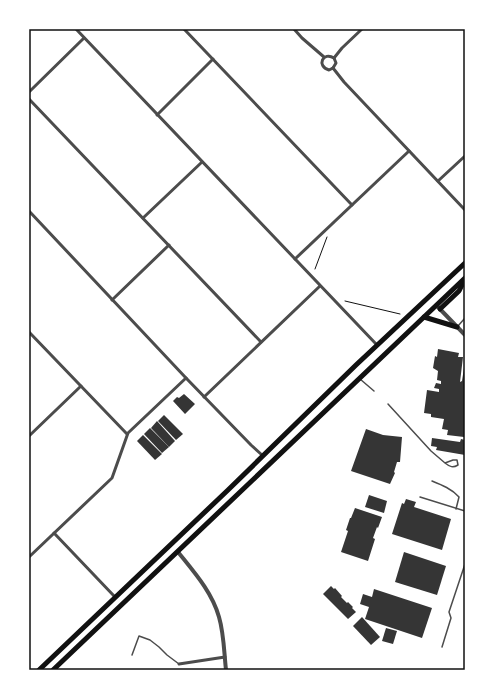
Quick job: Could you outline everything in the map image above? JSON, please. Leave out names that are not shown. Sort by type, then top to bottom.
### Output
[{"type":"main road","points":[[39,670],[228,490],[376,345],[465,263]]},
{"type":"main road","points":[[53,670],[424,317],[462,286],[465,279]]},
{"type":"main road","points":[[429,297],[438,307]]},
{"type":"main road","points":[[424,317],[457,327]]},
{"type":"main road","points":[[262,456],[270,464]]},
{"type":"main road","points":[[171,544],[178,552]]},
{"type":"main road","points":[[115,597],[122,604]]},
{"type":"street","points":[[76,29],[376,345]]},
{"type":"street","points":[[184,29],[352,205]]},
{"type":"street","points":[[294,29],[324,57]]},
{"type":"street","points":[[334,58],[362,29]]},
{"type":"street","points":[[29,92],[84,38]]},
{"type":"street","points":[[324,57],[330,56],[334,58]]},
{"type":"street","points":[[324,57],[322,61],[324,68],[329,70],[334,68]]},
{"type":"street","points":[[334,58],[336,63],[334,68]]},
{"type":"street","points":[[157,115],[213,59]]},
{"type":"street","points":[[334,68],[344,82],[465,210]]},
{"type":"street","points":[[29,99],[261,342]]},
{"type":"street","points":[[295,259],[409,151]]},
{"type":"street","points":[[438,181],[465,156]]},
{"type":"street","points":[[143,218],[202,162]]},
{"type":"street","points":[[29,211],[204,397],[262,456]]},
{"type":"street","points":[[112,300],[169,246]]},
{"type":"street","points":[[204,397],[320,286]]},
{"type":"street","points":[[438,307],[465,335]]},
{"type":"street","points":[[29,332],[127,434]]},
{"type":"street","points":[[29,557],[112,478],[127,434],[186,378]]},
{"type":"street","points":[[29,436],[81,386]]},
{"type":"street","points":[[54,533],[115,597]]},
{"type":"street","points":[[178,552],[204,585],[215,606],[221,626],[226,670]]},
{"type":"street","points":[[179,664],[225,657]]},
{"type":"lane","points":[[457,327],[465,318]]},
{"type":"lane","points":[[359,379],[374,390]]},
{"type":"lane","points":[[388,404],[431,451],[449,467],[458,465],[457,460],[445,463]]},
{"type":"lane","points":[[432,481],[448,488],[459,497],[456,509]]},
{"type":"lane","points":[[420,497],[465,512]]},
{"type":"lane","points":[[442,647],[451,618],[450,612],[465,564]]},
{"type":"lane","points":[[132,655],[140,636],[150,640],[179,664]]},
{"type":"path","points":[[315,270],[327,236]]},
{"type":"path","points":[[345,301],[400,314]]},
{"type":"building","points":[[438,349],[459,353],[458,357],[463,357],[460,382],[462,381],[465,368],[464,437],[447,435],[448,430],[442,429],[444,419],[431,417],[431,414],[424,413],[427,390],[439,392],[439,389],[434,388],[436,383],[441,384],[441,381],[437,380],[438,371],[433,368]]},
{"type":"building","points":[[184,394],[195,404],[185,414],[173,401],[177,397],[179,398]]},
{"type":"building","points":[[164,415],[183,434],[176,440],[158,421]]},
{"type":"building","points":[[157,421],[175,441],[169,447],[151,428]]},
{"type":"building","points":[[150,428],[169,447],[162,453],[144,434]]},
{"type":"building","points":[[366,429],[383,435],[402,437],[400,462],[397,462],[395,473],[390,484],[351,471]]},
{"type":"building","points":[[143,435],[162,454],[155,460],[137,441]]},
{"type":"building","points":[[432,438],[460,442],[461,439],[465,440],[465,455],[436,450],[437,447],[431,446]]},
{"type":"building","points":[[369,495],[387,501],[384,513],[365,507]]},
{"type":"building","points":[[406,499],[416,502],[414,507],[451,519],[442,550],[392,534],[402,503],[404,504]]},
{"type":"building","points":[[355,508],[382,517],[373,538],[375,539],[368,561],[341,552],[348,531],[346,530]]},
{"type":"building","points":[[404,552],[446,566],[437,595],[395,582]]},
{"type":"building","points":[[331,586],[334,589],[335,588],[342,596],[341,597],[353,607],[352,608],[356,612],[348,619],[323,594]]},
{"type":"building","points":[[374,589],[432,608],[422,638],[365,619],[369,607],[360,604],[363,594],[372,597]]},
{"type":"building","points":[[362,617],[380,637],[371,645],[353,626]]},
{"type":"building","points":[[386,628],[397,631],[393,644],[382,641]]}]
